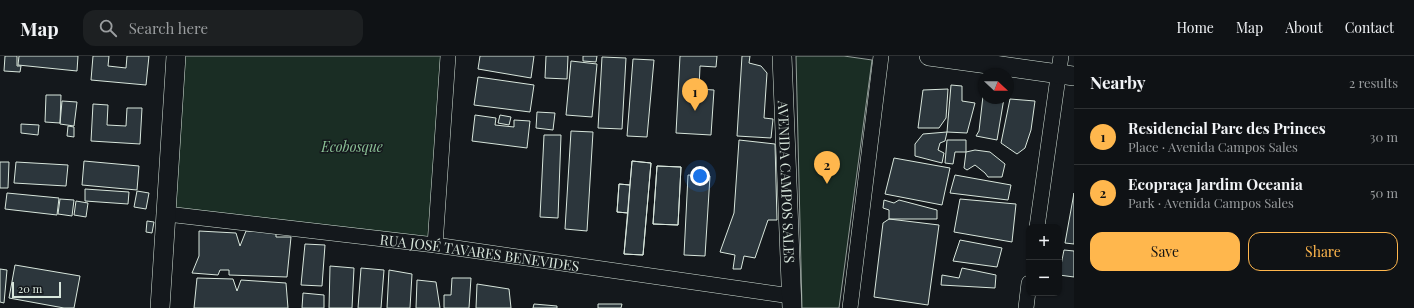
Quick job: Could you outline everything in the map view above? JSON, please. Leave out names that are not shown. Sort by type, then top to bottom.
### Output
[{"type":"street","points":[[160,308],[176,56]]},
{"type":"street","points":[[434,245],[448,56]]},
{"type":"street","name":"AVENIDA CAMPOS SALES","points":[[782,56],[791,302]]},
{"type":"street","points":[[850,308],[882,56]]},
{"type":"street","points":[[929,56],[1064,69],[1038,224]]},
{"type":"street","name":"RUA JOSÉ TAVARES BENEVIDES","points":[[167,214],[434,245],[791,302]]},
{"type":"street","points":[[1026,308],[1027,296]]},
{"type":"green space","name":"Ecobosque","points":[[176,56],[448,56],[435,245],[167,214]]},
{"type":"green space","points":[[796,56],[844,56],[872,60],[839,308],[802,308]]},
{"type":"building","points":[[5,56],[17,56],[17,66],[21,66],[20,72],[4,71]]},
{"type":"building","points":[[19,56],[78,56],[77,71],[18,65]]},
{"type":"building","points":[[93,56],[109,56],[108,66],[126,68],[127,56],[149,56],[146,85],[91,80]]},
{"type":"building","points":[[480,56],[534,56],[531,78],[478,69]]},
{"type":"building","points":[[546,56],[568,56],[567,79],[545,78]]},
{"type":"building","points":[[583,56],[597,56],[596,62],[583,61]]},
{"type":"building","points":[[680,56],[717,56],[716,67],[700,66],[699,89],[714,90],[711,135],[676,133]]},
{"type":"building","points":[[742,56],[750,56],[749,63],[761,66],[767,73],[764,118],[773,119],[771,138],[737,136]]},
{"type":"building","points":[[602,57],[626,58],[622,129],[598,128]]},
{"type":"building","points":[[633,59],[654,60],[647,137],[627,136]]},
{"type":"building","points":[[571,61],[597,64],[592,117],[566,115]]},
{"type":"building","points":[[478,77],[534,85],[530,112],[474,105]]},
{"type":"building","points":[[951,85],[962,86],[962,101],[975,103],[967,133],[947,132]]},
{"type":"building","points":[[948,89],[946,118],[939,128],[918,128],[923,90]]},
{"type":"building","points":[[46,95],[61,95],[60,123],[45,122]]},
{"type":"building","points":[[1014,99],[1035,101],[1031,130],[1025,148],[1017,154],[1001,143],[1009,104],[1014,104]]},
{"type":"building","points":[[62,101],[77,102],[74,126],[60,124]]},
{"type":"building","points":[[93,104],[108,105],[107,125],[126,126],[127,108],[142,108],[140,144],[91,141]]},
{"type":"building","points":[[982,104],[1003,104],[997,140],[976,136],[979,131]]},
{"type":"building","points":[[537,112],[555,113],[553,130],[536,128]]},
{"type":"building","points":[[475,115],[496,118],[495,125],[514,127],[514,120],[530,121],[527,148],[472,141]]},
{"type":"building","points":[[500,115],[511,117],[509,125],[498,123]]},
{"type":"building","points":[[21,124],[39,125],[38,135],[21,133]]},
{"type":"building","points":[[68,126],[74,127],[74,137],[67,136]]},
{"type":"building","points":[[571,131],[593,132],[587,231],[565,229]]},
{"type":"building","points":[[947,132],[945,141],[940,143],[938,150],[944,153],[942,163],[915,156],[915,144],[923,134]]},
{"type":"building","points":[[544,135],[561,135],[558,218],[540,217]]},
{"type":"building","points":[[739,140],[775,144],[777,220],[768,220],[755,258],[744,256],[741,269],[733,269],[735,255],[720,252],[734,213]]},
{"type":"building","points":[[947,140],[966,140],[966,152],[955,152],[953,164],[945,163]]},
{"type":"building","points":[[975,150],[990,152],[1005,164],[1002,177],[988,177],[975,165],[967,170],[964,168],[966,152]]},
{"type":"building","points":[[894,158],[950,168],[942,205],[885,194]]},
{"type":"building","points":[[84,161],[139,166],[137,190],[82,185]]},
{"type":"building","points":[[632,161],[651,163],[643,255],[624,254]]},
{"type":"building","points":[[632,161],[651,163],[643,255],[624,254],[628,213],[617,212],[619,184],[630,185]]},
{"type":"building","points":[[0,162],[9,162],[8,188],[0,188]]},
{"type":"building","points":[[16,162],[68,165],[66,186],[14,183]]},
{"type":"building","points":[[657,166],[681,167],[678,225],[653,224]]},
{"type":"building","points":[[657,166],[681,167],[678,225],[653,224]]},
{"type":"building","points":[[688,175],[710,176],[705,256],[684,255]]},
{"type":"building","points":[[955,175],[1011,185],[1008,200],[950,193]]},
{"type":"building","points":[[619,184],[630,185],[628,213],[617,212]]},
{"type":"building","points":[[85,189],[129,192],[128,204],[85,201]]},
{"type":"building","points":[[137,191],[149,193],[146,209],[134,207]]},
{"type":"building","points":[[7,193],[59,198],[57,215],[5,209]]},
{"type":"building","points":[[1074,193],[1074,244],[1065,243]]},
{"type":"building","points":[[60,199],[74,200],[72,216],[58,214]]},
{"type":"building","points":[[960,199],[1016,204],[1012,242],[954,232]]},
{"type":"building","points":[[884,200],[894,203],[899,200],[937,210],[937,219],[889,219],[889,210],[883,208]]},
{"type":"building","points":[[76,201],[88,203],[86,217],[74,215]]},
{"type":"building","points":[[889,219],[939,225],[928,305],[874,297],[883,223]]},
{"type":"building","points":[[147,221],[154,222],[152,233],[146,232]]},
{"type":"building","points":[[199,231],[236,233],[240,246],[246,231],[276,232],[276,237],[291,237],[287,277],[229,275],[229,270],[220,270],[218,275],[192,273],[199,256]]},
{"type":"building","points":[[960,240],[1002,248],[997,267],[953,261]]},
{"type":"building","points":[[305,244],[325,245],[322,286],[301,285]]},
{"type":"building","points":[[1064,250],[1074,251],[1074,277],[1062,275],[1062,260]]},
{"type":"building","points":[[15,265],[80,276],[74,308],[64,308],[9,298]]},
{"type":"building","points":[[330,266],[354,268],[352,308],[329,308]]},
{"type":"building","points":[[361,268],[384,270],[381,308],[358,308]]},
{"type":"building","points":[[962,268],[996,275],[995,288],[941,285],[942,275],[959,278]]},
{"type":"building","points":[[0,269],[7,270],[4,303],[0,302]]},
{"type":"building","points":[[389,270],[412,274],[410,308],[387,308]]},
{"type":"building","points":[[197,278],[233,279],[237,291],[241,280],[286,283],[288,308],[194,308]]},
{"type":"building","points":[[452,278],[471,278],[469,308],[444,308],[444,295],[451,295]]},
{"type":"building","points":[[417,280],[436,282],[440,308],[416,308]]},
{"type":"building","points":[[477,284],[509,289],[511,308],[476,308]]},
{"type":"building","points":[[303,293],[324,295],[324,308],[302,308]]},
{"type":"building","points":[[534,304],[557,306],[557,308],[533,308]]},
{"type":"building","points":[[598,304],[622,304],[621,308],[598,308]]},
{"type":"place","name":"Residencial Parc des Princes","points":[[695,111]]},
{"type":"place","name":"Ecopraça Jardim Oceania","points":[[827,184]]}]
